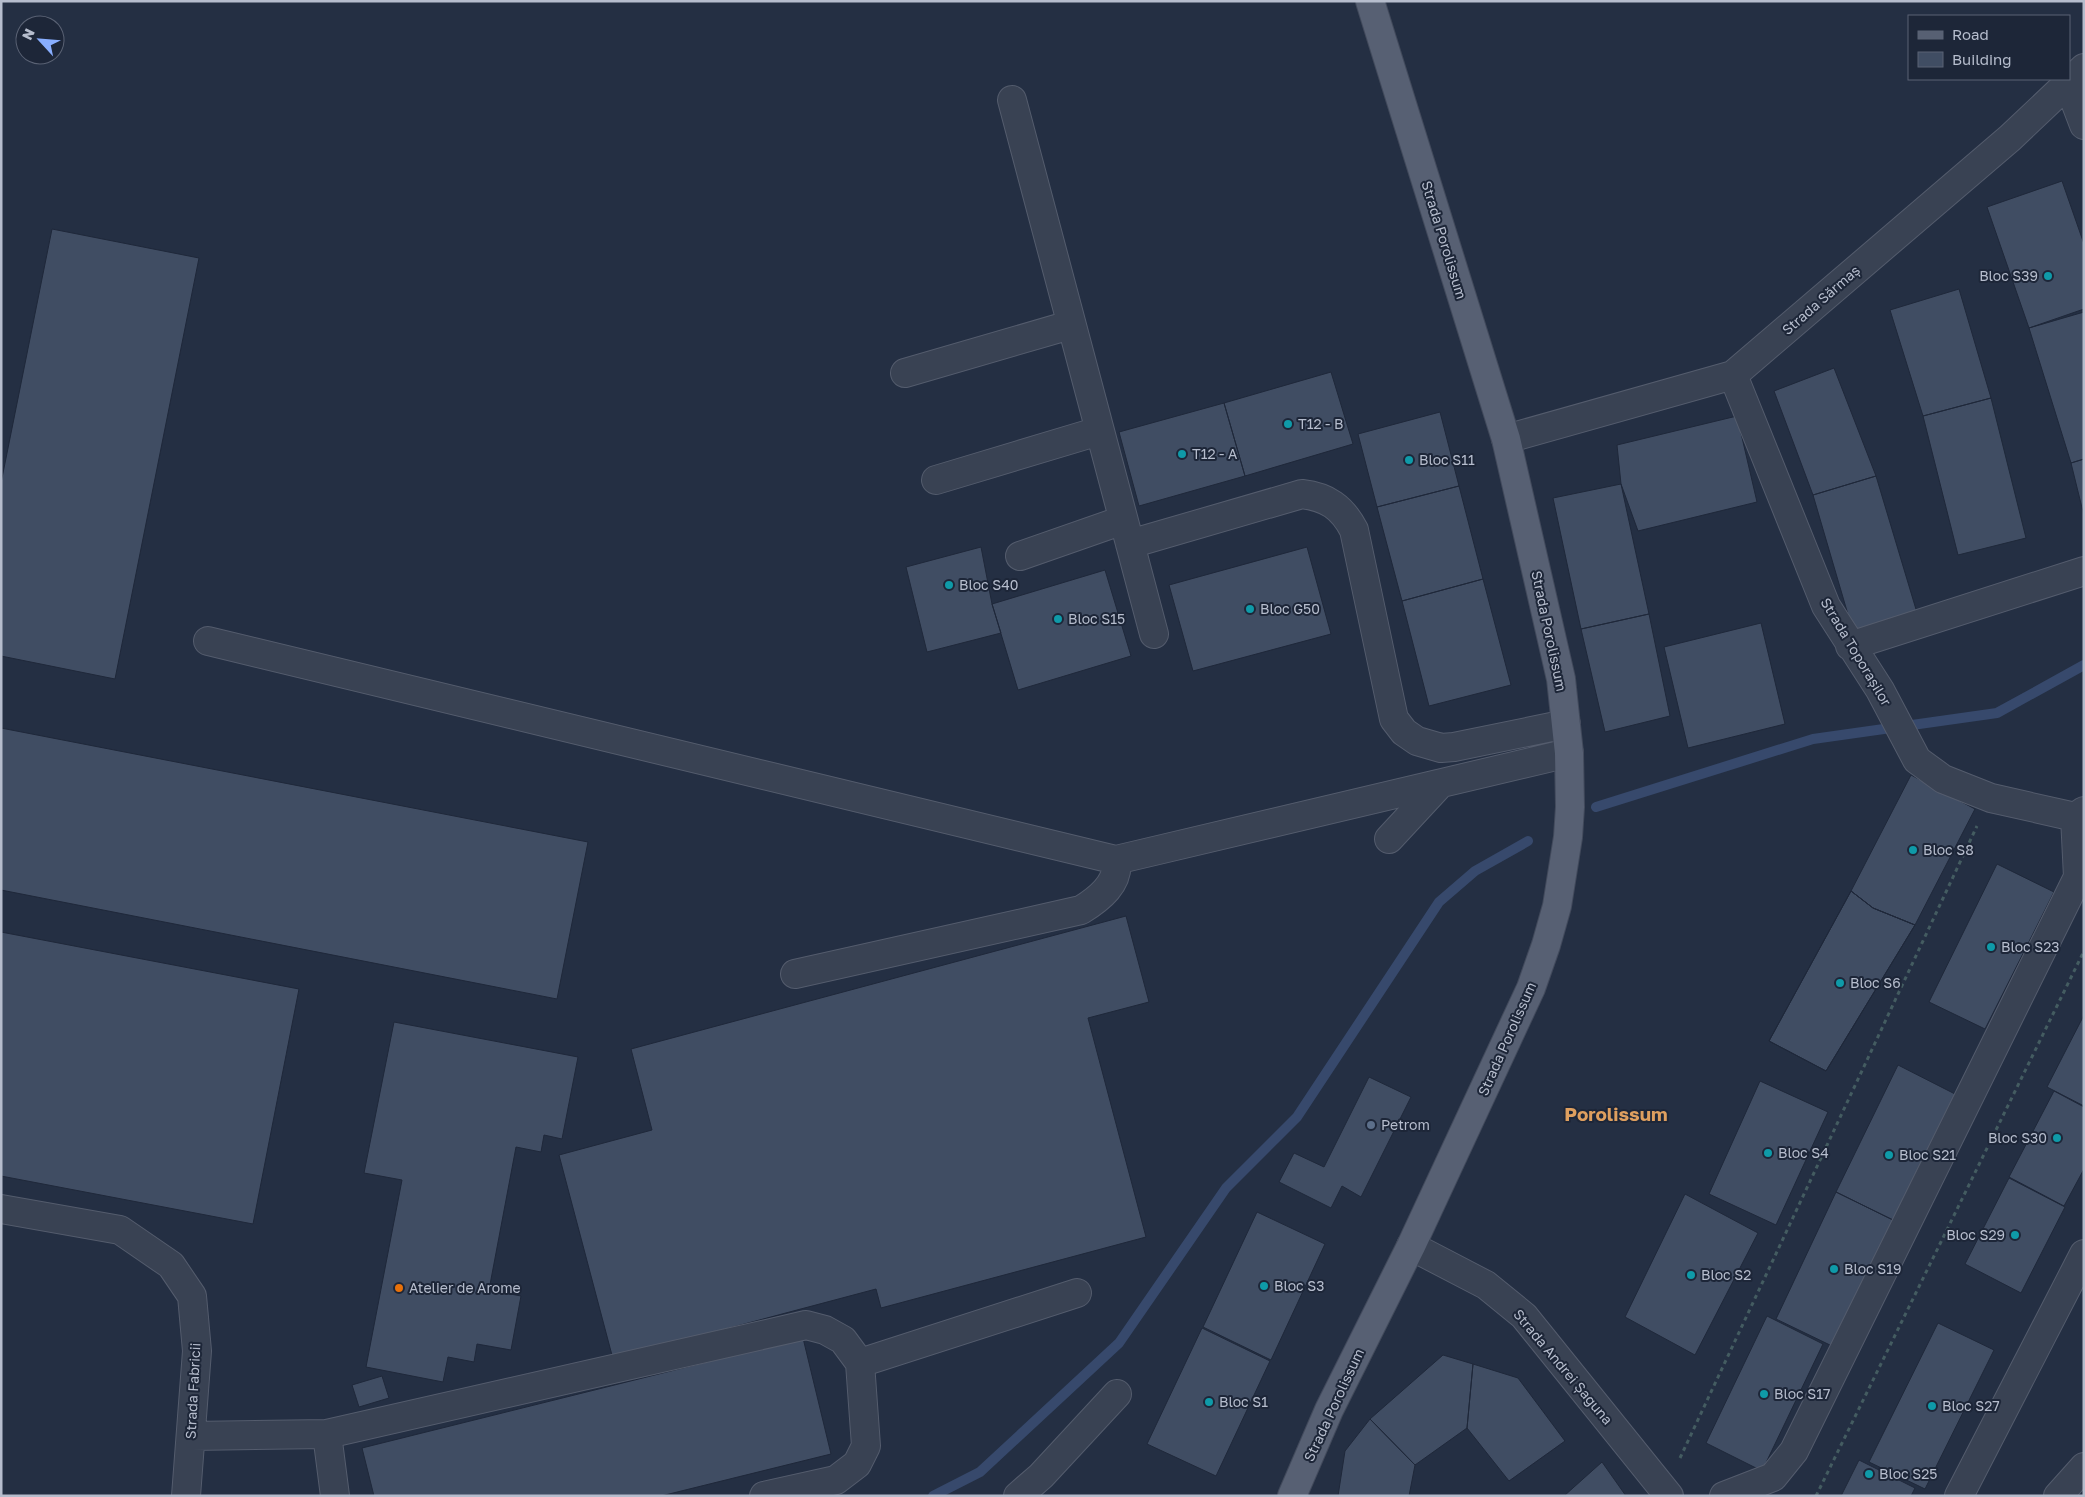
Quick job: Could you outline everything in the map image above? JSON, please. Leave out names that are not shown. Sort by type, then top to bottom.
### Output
[{"type":"main road","name":"Strada Porolissum","points":[[1292,1496],[1329,1410],[1411,1246],[1530,988],[1546,945],[1557,906],[1568,837],[1570,807],[1569,753],[1561,679],[1506,439],[1370,1]]},
{"type":"street","name":"Strada Sărmaș","points":[[1506,439],[1733,375],[2010,138],[2076,75]]},
{"type":"street","points":[[2076,75],[2084,125]]},
{"type":"street","points":[[1012,100],[1070,324],[1154,634]]},
{"type":"street","points":[[905,373],[1070,324]]},
{"type":"street","name":"Strada Toporașilor","points":[[1733,375],[1826,606],[1880,690],[1917,760],[1943,779],[1991,798],[2080,814]]},
{"type":"street","points":[[936,480],[1099,432]]},
{"type":"street","points":[[1020,556],[1302,494],[1316,496],[1340,509],[1354,530],[1394,719],[1404,732],[1429,746],[1454,747],[1566,724]]},
{"type":"street","points":[[1850,646],[2084,571]]},
{"type":"street","points":[[208,641],[1116,860],[1569,753]]},
{"type":"street","points":[[1389,839],[1440,784]]},
{"type":"street","points":[[1724,1496],[1773,1477],[1794,1451],[2078,877],[2080,814]]},
{"type":"street","points":[[795,974],[1081,910],[1105,892],[1118,869],[1116,860]]},
{"type":"street","name":"Strada Fabricii","points":[[1,1209],[120,1230],[171,1265],[192,1296],[198,1351],[186,1496]]},
{"type":"street","name":"Strada Andrei Șaguna","points":[[1411,1246],[1486,1285],[1524,1316],[1667,1493]]},
{"type":"street","points":[[1959,1496],[2084,1254]]},
{"type":"street","points":[[860,1364],[1077,1293]]},
{"type":"street","points":[[191,1436],[327,1434],[806,1325],[825,1330],[843,1340],[860,1364],[866,1446],[856,1464],[836,1480],[764,1496]]},
{"type":"street","points":[[1018,1496],[1041,1476],[1117,1394]]},
{"type":"street","points":[[327,1434],[335,1496]]},
{"type":"street","points":[[2058,1496],[2084,1467]]},
{"type":"path","points":[[1667,1493],[1991,798]]},
{"type":"path","points":[[1816,1496],[2084,951]]},
{"type":"building","name":"Bloc S39","points":[[2062,181],[2084,244],[2084,309],[2029,328],[1987,207]]},
{"type":"building","points":[[52,229],[199,258],[115,679],[1,656],[1,483]]},
{"type":"building","points":[[1959,289],[1991,398],[1923,416],[1890,310]]},
{"type":"building","points":[[2084,312],[2084,459],[2071,463],[2029,328]]},
{"type":"building","points":[[1834,368],[1876,476],[1813,495],[1774,391]]},
{"type":"building","name":"T12 - B","points":[[1331,372],[1353,444],[1245,476],[1224,403]]},
{"type":"building","points":[[1991,398],[2026,538],[1958,555],[1923,416]]},
{"type":"building","name":"T12 - A","points":[[1224,403],[1245,476],[1139,506],[1119,432]]},
{"type":"building","name":"Bloc S11","points":[[1440,412],[1459,486],[1377,507],[1358,434]]},
{"type":"building","points":[[1737,416],[1757,502],[1638,531],[1621,484],[1617,445]]},
{"type":"building","points":[[2084,459],[2084,516],[2071,463]]},
{"type":"building","points":[[1876,476],[1918,616],[1854,635],[1813,495]]},
{"type":"building","points":[[1621,484],[1649,614],[1581,629],[1553,498]]},
{"type":"building","points":[[1459,486],[1483,579],[1402,601],[1377,507]]},
{"type":"building","name":"Bloc S40","points":[[981,547],[992,604],[1001,633],[927,652],[906,567]]},
{"type":"building","name":"Bloc G50","points":[[1307,547],[1331,634],[1193,671],[1169,585]]},
{"type":"building","name":"Bloc S15","points":[[1105,570],[1131,656],[1018,690],[992,604]]},
{"type":"building","points":[[1483,579],[1511,685],[1429,706],[1402,601]]},
{"type":"building","points":[[1649,614],[1670,716],[1605,732],[1581,629]]},
{"type":"building","points":[[1761,623],[1785,724],[1688,748],[1664,647]]},
{"type":"building","points":[[1,728],[588,842],[557,999],[1,890]]},
{"type":"building","name":"Bloc S8","points":[[1911,775],[1975,809],[1915,925],[1873,908],[1851,891]]},
{"type":"building","name":"Bloc S23","points":[[1997,864],[2054,892],[1985,1029],[1929,1002]]},
{"type":"building","name":"Bloc S6","points":[[1851,891],[1873,908],[1915,925],[1826,1071],[1769,1041]]},
{"type":"building","name":"Bloc S6","points":[[1851,891],[1873,908],[1915,925],[1826,1071],[1769,1041]]},
{"type":"building","points":[[1126,916],[1149,1002],[1088,1018],[1146,1237],[881,1308],[876,1289],[613,1359],[559,1155],[652,1130],[631,1049]]},
{"type":"building","points":[[1,932],[299,989],[253,1224],[1,1176]]},
{"type":"building","points":[[2084,1015],[2084,1106],[2047,1087]]},
{"type":"building","points":[[394,1022],[578,1057],[562,1139],[544,1135],[541,1152],[516,1147],[489,1290],[521,1296],[511,1350],[477,1344],[474,1362],[448,1357],[443,1382],[366,1367],[402,1180],[364,1173]]},
{"type":"building","name":"Bloc S21","points":[[1898,1065],[1955,1094],[1893,1220],[1836,1192]]},
{"type":"building","name":"Petrom","points":[[1369,1077],[1411,1097],[1361,1197],[1342,1186],[1331,1208],[1279,1182],[1294,1153],[1324,1167]]},
{"type":"building","name":"Bloc S4","points":[[1760,1081],[1828,1112],[1776,1225],[1709,1194]]},
{"type":"building","name":"Bloc S30","points":[[2054,1091],[2084,1107],[2084,1169],[2064,1206],[2009,1177]]},
{"type":"building","name":"Bloc S29","points":[[2009,1178],[2065,1207],[2021,1293],[1965,1264]]},
{"type":"building","name":"Bloc S19","points":[[1836,1192],[1893,1220],[1832,1346],[1776,1319]]},
{"type":"building","name":"Bloc S2","points":[[1685,1194],[1758,1233],[1695,1355],[1625,1317]]},
{"type":"building","name":"Bloc S3","points":[[1257,1212],[1325,1244],[1271,1360],[1203,1327]]},
{"type":"building","name":"Bloc S17","points":[[1767,1316],[1823,1344],[1762,1471],[1706,1443]]},
{"type":"building","name":"Bloc S27","points":[[1938,1323],[1994,1350],[1925,1489],[1869,1462]]},
{"type":"building","name":"Bloc S1","points":[[1202,1328],[1270,1361],[1216,1476],[1147,1444]]},
{"type":"building","points":[[803,1338],[831,1454],[661,1496],[374,1496],[362,1448]]},
{"type":"building","points":[[1443,1355],[1473,1364],[1467,1428],[1415,1465],[1370,1419]]},
{"type":"building","points":[[1473,1364],[1518,1378],[1565,1441],[1509,1481],[1467,1428]]},
{"type":"building","points":[[382,1376],[389,1398],[359,1407],[352,1385]]},
{"type":"building","points":[[1370,1419],[1415,1465],[1409,1496],[1338,1496],[1345,1451]]},
{"type":"building","name":"Bloc S25","points":[[1859,1460],[1915,1488],[1911,1496],[1841,1496]]},
{"type":"building","points":[[1602,1462],[1626,1496],[1564,1496]]},
{"type":"waterway","points":[[1596,807],[1813,739],[1997,713],[2084,665]]},
{"type":"waterway","points":[[933,1496],[980,1472],[1119,1343],[1226,1188],[1297,1117],[1439,902],[1475,871],[1528,841]]},
{"type":"place","name":"Bloc S39","points":[[2048,276]]},
{"type":"place","name":"T12 - B","points":[[1288,424]]},
{"type":"place","name":"T12 - A","points":[[1182,454]]},
{"type":"place","name":"Bloc S11","points":[[1409,460]]},
{"type":"place","name":"Bloc S40","points":[[949,585]]},
{"type":"place","name":"Bloc G50","points":[[1250,609]]},
{"type":"place","name":"Bloc S15","points":[[1058,619]]},
{"type":"place","name":"Bloc S8","points":[[1913,850]]},
{"type":"place","name":"Bloc S23","points":[[1991,947]]},
{"type":"place","name":"Bloc S6","points":[[1840,983]]},
{"type":"place","name":"Petrom","points":[[1371,1125]]},
{"type":"place","name":"Bloc S30","points":[[2057,1138]]},
{"type":"place","name":"Bloc S4","points":[[1768,1153]]},
{"type":"place","name":"Bloc S21","points":[[1889,1155]]},
{"type":"place","name":"Bloc S29","points":[[2015,1235]]},
{"type":"place","name":"Bloc S19","points":[[1834,1269]]},
{"type":"place","name":"Bloc S2","points":[[1691,1275]]},
{"type":"place","name":"Bloc S3","points":[[1264,1286]]},
{"type":"place","name":"Atelier de Arome","points":[[399,1288]]},
{"type":"place","name":"Bloc S17","points":[[1764,1394]]},
{"type":"place","name":"Bloc S1","points":[[1209,1402]]},
{"type":"place","name":"Bloc S27","points":[[1932,1406]]},
{"type":"place","name":"Bloc S25","points":[[1869,1474]]},
{"type":"district","name":"Porolissum","points":[[1616,1114]]}]
